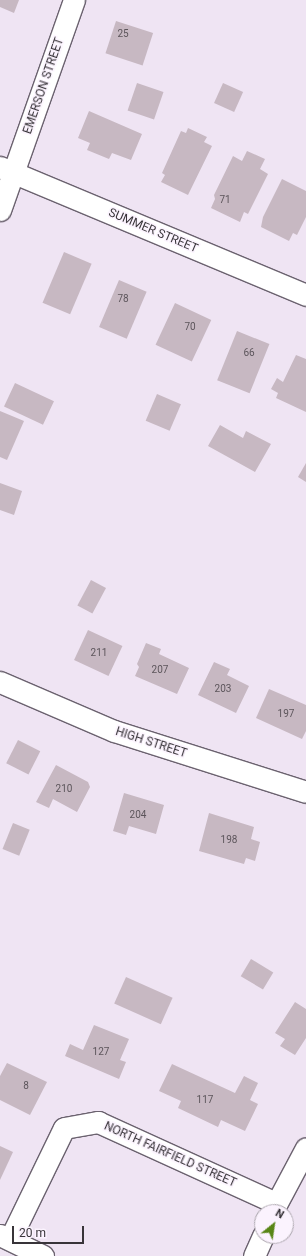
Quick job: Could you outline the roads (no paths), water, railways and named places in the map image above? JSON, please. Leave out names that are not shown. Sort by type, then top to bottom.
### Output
[{"type":"street","name":"EMERSON STREET","points":[[0,210],[7,170],[74,0]]},
{"type":"street","name":"SUMMER STREET","points":[[7,170],[306,295]]},
{"type":"street","name":"HIGH STREET","points":[[0,682],[114,731],[306,792]]},
{"type":"street","name":"NORTH FAIRFIELD STREET","points":[[5,1237],[64,1128],[98,1122],[268,1204]]},
{"type":"street","name":"NORTH FAIRFIELD STREET","points":[[276,1204],[306,1148]]},
{"type":"street","points":[[5,1237],[43,1256]]},
{"type":"street","points":[[254,1256],[259,1244]]}]
